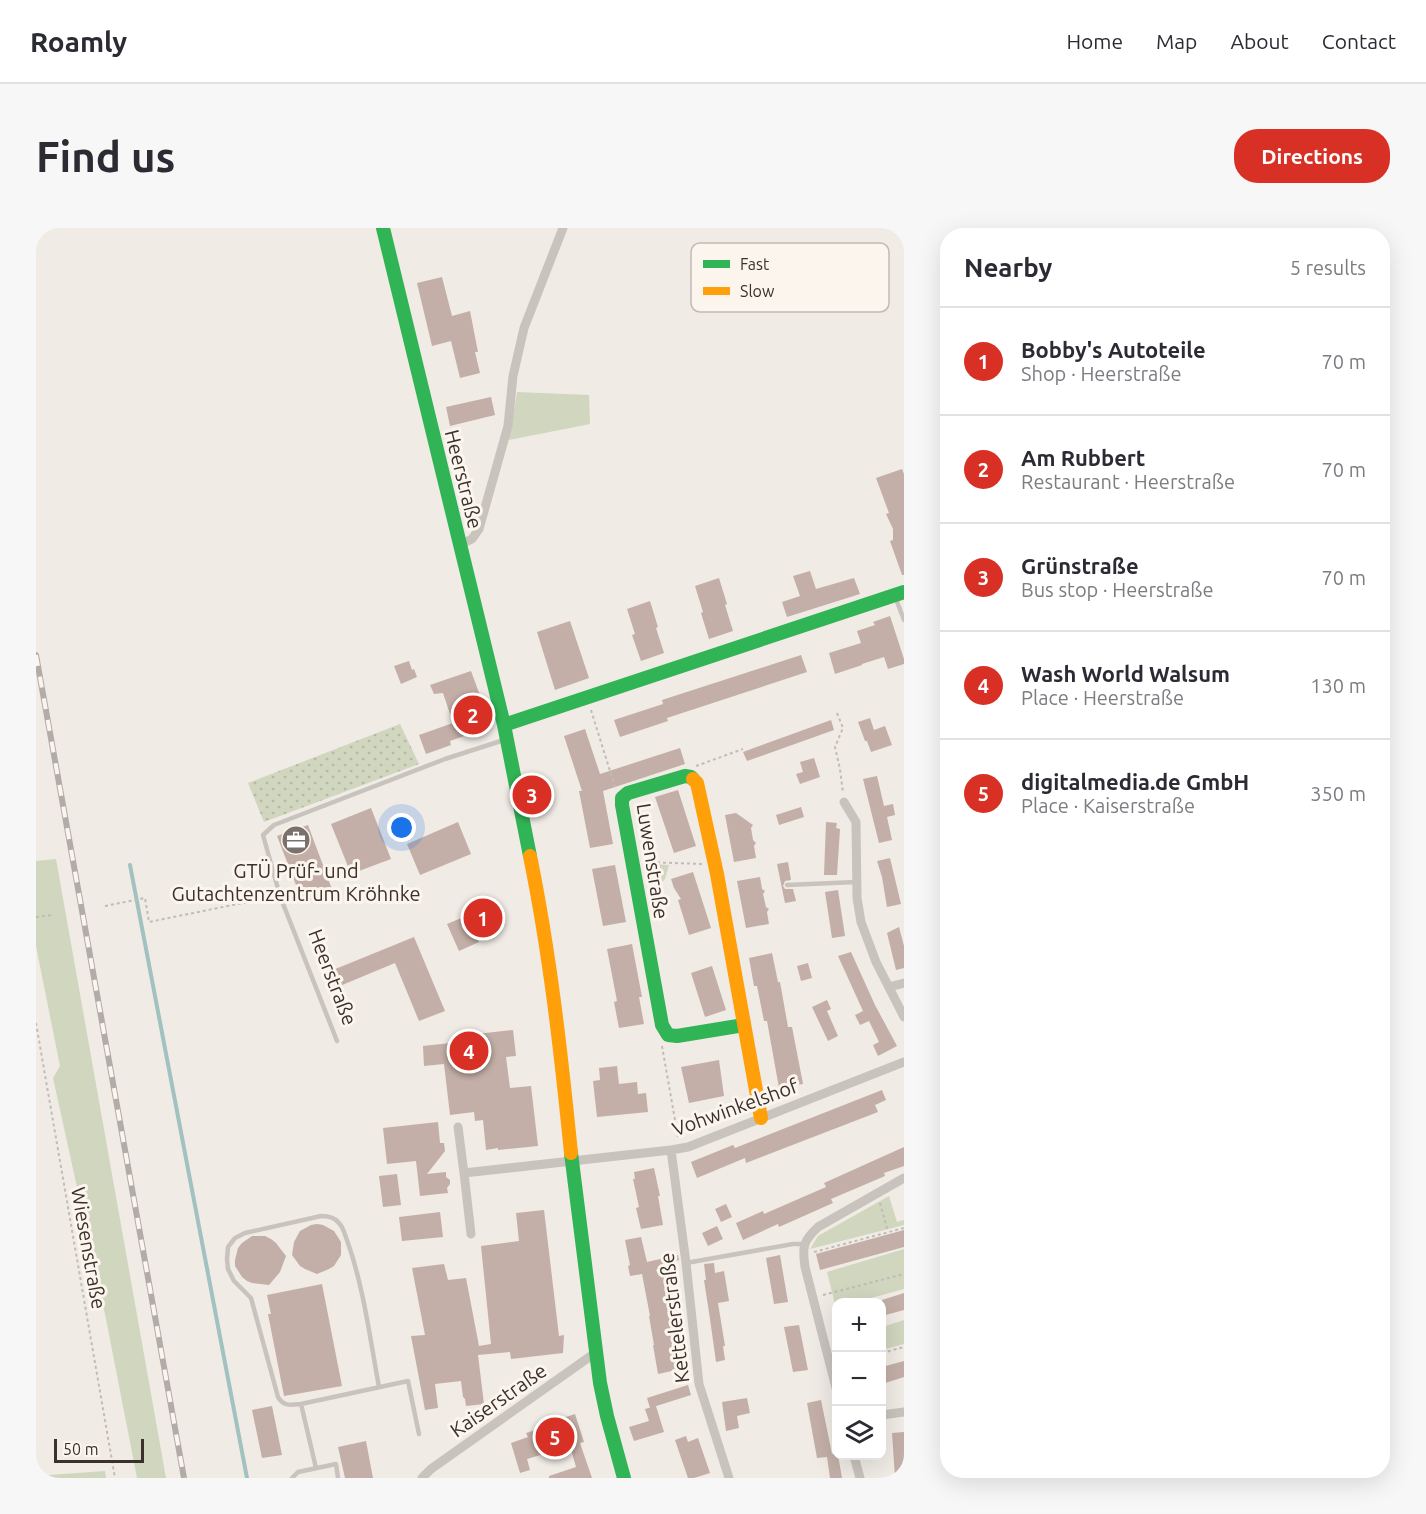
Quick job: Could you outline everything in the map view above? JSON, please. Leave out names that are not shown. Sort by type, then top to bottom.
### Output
[{"type":"main road","name":"Heerstraße","points":[[383,228],[505,732],[538,895],[560,1034],[572,1160],[595,1353],[607,1416],[624,1478]]},
{"type":"main road","points":[[505,732],[588,698],[900,594]]},
{"type":"main road","points":[[685,776],[691,777],[697,783],[715,863],[761,1118]]},
{"type":"main road","name":"Luwenstraße","points":[[668,1035],[662,1025],[622,798],[628,793],[685,776]]},
{"type":"main road","points":[[668,1035],[677,1036],[744,1025]]},
{"type":"street","points":[[459,545],[472,539],[479,529],[508,426],[513,376],[524,328],[563,228]]},
{"type":"street","points":[[844,802],[856,822],[857,898],[861,922],[876,962],[904,1017]]},
{"type":"street","points":[[889,987],[904,983]]},
{"type":"street","name":"Vohwinkelshof","points":[[572,1160],[688,1147],[904,1062]]},
{"type":"street","points":[[458,1127],[471,1234]]},
{"type":"street","name":"Kettelerstraße","points":[[676,1149],[699,1384],[729,1478]]},
{"type":"street","points":[[465,1173],[572,1160]]},
{"type":"street","points":[[832,1369],[803,1255],[804,1244],[808,1235],[818,1227],[904,1178]]},
{"type":"street","name":"Kaiserstraße","points":[[422,1478],[431,1469],[595,1353]]},
{"type":"street","points":[[886,1414],[904,1412]]},
{"type":"street","points":[[855,1460],[860,1478]]},
{"type":"lane","points":[[900,594],[904,620]]},
{"type":"lane","name":"Heerstraße","points":[[337,1041],[280,896],[263,835],[274,825],[445,759],[505,732]]},
{"type":"lane","points":[[787,885],[857,882]]},
{"type":"lane","points":[[379,1387],[355,1263],[342,1227],[337,1220],[321,1216],[245,1233],[235,1238],[228,1247],[228,1269],[234,1281],[251,1298],[281,1401],[285,1404],[301,1404],[408,1381],[419,1434]]},
{"type":"lane","points":[[686,1263],[804,1244]]},
{"type":"lane","points":[[301,1404],[316,1468]]},
{"type":"lane","points":[[292,1478],[298,1472],[336,1464],[338,1478]]},
{"type":"path","points":[[588,698],[615,789],[622,798]]},
{"type":"path","points":[[837,713],[843,728],[835,747],[844,802]]},
{"type":"path","points":[[685,776],[696,766],[743,748]]},
{"type":"path","points":[[633,863],[715,863]]},
{"type":"path","points":[[105,906],[145,897],[149,922],[280,896]]},
{"type":"path","points":[[36,916],[52,915]]},
{"type":"path","name":"Wiesenstraße","points":[[36,1023],[116,1478]]},
{"type":"path","points":[[668,1035],[662,1048],[676,1149]]},
{"type":"path","points":[[877,1193],[888,1232]]},
{"type":"path","points":[[803,1255],[904,1228]]},
{"type":"path","points":[[813,1298],[904,1274]]},
{"type":"path","points":[[886,1352],[904,1347]]},
{"type":"green space","points":[[517,392],[589,395],[590,424],[509,440]]},
{"type":"green space","points":[[400,724],[419,764],[264,822],[248,783]]},
{"type":"green space","points":[[56,859],[166,1478],[137,1478],[106,1319],[53,1078],[60,1066],[36,946],[36,861]]},
{"type":"green space","points":[[649,864],[669,865],[665,879],[658,887],[652,884]]},
{"type":"green space","points":[[889,1196],[897,1222],[904,1220],[904,1225],[810,1249],[818,1236]]},
{"type":"green space","points":[[904,1249],[904,1289],[871,1298],[834,1298],[827,1272]]},
{"type":"green space","points":[[904,1320],[904,1344],[886,1349],[886,1326]]},
{"type":"green space","points":[[105,1471],[106,1478],[36,1478],[36,1476]]},
{"type":"building","points":[[442,277],[452,316],[470,311],[480,373],[460,378],[451,341],[432,346],[417,283]]},
{"type":"building","points":[[491,397],[495,415],[450,426],[446,407]]},
{"type":"building","points":[[902,469],[904,474],[904,575],[902,575],[890,541],[893,540],[893,529],[886,514],[889,513],[876,478]]},
{"type":"building","points":[[810,571],[816,589],[854,578],[860,594],[787,617],[782,602],[800,596],[793,576]]},
{"type":"building","points":[[719,578],[733,631],[709,639],[695,586]]},
{"type":"building","points":[[650,601],[664,653],[641,661],[632,635],[635,634],[627,609]]},
{"type":"building","points":[[890,616],[904,664],[888,669],[884,657],[835,674],[829,653],[861,643],[857,631],[875,625],[873,622]]},
{"type":"building","points":[[570,621],[589,678],[555,690],[537,632]]},
{"type":"building","points":[[801,655],[807,672],[667,718],[668,721],[620,737],[614,720],[663,704],[662,700]]},
{"type":"building","points":[[409,661],[417,677],[401,684],[394,666]]},
{"type":"building","points":[[471,671],[482,701],[476,703],[483,722],[479,723],[481,730],[450,741],[451,745],[426,754],[419,735],[453,723],[443,693],[434,694],[430,685]]},
{"type":"building","points":[[870,718],[874,730],[885,726],[892,745],[871,752],[858,722]]},
{"type":"building","points":[[831,720],[834,730],[747,761],[743,752]]},
{"type":"building","points":[[585,729],[600,774],[680,748],[685,764],[603,791],[613,844],[590,848],[579,791],[582,791],[564,736]]},
{"type":"building","points":[[814,758],[820,777],[800,784],[796,774],[803,772],[800,762]]},
{"type":"building","points":[[877,776],[884,806],[893,804],[895,815],[887,817],[892,840],[879,843],[863,779]]},
{"type":"building","points":[[678,790],[696,846],[674,853],[655,797]]},
{"type":"building","points":[[801,807],[804,817],[779,825],[776,815]]},
{"type":"building","points":[[371,808],[391,859],[351,874],[331,824]]},
{"type":"building","points":[[736,813],[753,825],[751,828],[753,840],[756,843],[754,846],[756,858],[734,862],[725,815]]},
{"type":"building","points":[[458,822],[471,854],[420,875],[407,844]]},
{"type":"building","points":[[826,822],[837,823],[836,828],[840,829],[837,875],[824,875]]},
{"type":"building","points":[[308,825],[333,892],[303,903],[277,836]]},
{"type":"building","points":[[890,858],[901,904],[887,907],[877,861]]},
{"type":"building","points":[[788,862],[791,880],[785,881],[783,886],[785,889],[793,889],[796,901],[785,903],[777,864]]},
{"type":"building","points":[[615,865],[626,922],[603,926],[592,869]]},
{"type":"building","points":[[693,872],[711,928],[689,935],[678,900],[681,899],[671,879]]},
{"type":"building","points":[[760,877],[762,889],[765,891],[763,894],[766,907],[769,909],[767,912],[769,924],[746,928],[737,881]]},
{"type":"building","points":[[838,890],[845,936],[832,938],[825,892]]},
{"type":"building","points":[[488,907],[495,913],[498,921],[475,931],[479,942],[459,951],[447,924]]},
{"type":"building","points":[[899,927],[904,946],[904,968],[896,970],[887,933]]},
{"type":"building","points":[[414,937],[445,1011],[419,1021],[395,963],[335,988],[328,972]]},
{"type":"building","points":[[632,944],[642,997],[639,997],[644,1024],[619,1028],[614,1002],[617,1001],[607,949]]},
{"type":"building","points":[[851,952],[897,1046],[878,1056],[873,1045],[879,1042],[869,1021],[860,1025],[855,1015],[863,1011],[838,956]]},
{"type":"building","points":[[772,953],[788,1027],[792,1027],[803,1084],[779,1088],[767,1021],[764,1021],[757,986],[754,986],[749,958]]},
{"type":"building","points":[[808,963],[812,978],[801,981],[797,966]]},
{"type":"building","points":[[712,966],[726,1010],[705,1017],[691,973]]},
{"type":"building","points":[[827,1000],[831,1009],[827,1011],[838,1036],[828,1041],[812,1007]]},
{"type":"building","points":[[513,1030],[516,1056],[506,1057],[510,1088],[531,1086],[538,1146],[486,1150],[483,1120],[475,1121],[474,1112],[450,1115],[444,1064],[424,1066],[423,1046],[460,1042],[459,1036]]},
{"type":"building","points":[[719,1060],[724,1096],[689,1103],[681,1067]]},
{"type":"building","points":[[617,1066],[619,1084],[637,1082],[638,1094],[646,1093],[648,1112],[597,1117],[593,1081],[600,1080],[599,1068]]},
{"type":"building","points":[[882,1090],[886,1100],[875,1105],[878,1112],[746,1163],[745,1158],[697,1178],[691,1162],[733,1145],[735,1148]]},
{"type":"building","points":[[438,1122],[440,1143],[444,1143],[445,1151],[427,1174],[446,1172],[446,1177],[450,1180],[448,1193],[420,1196],[416,1161],[387,1164],[383,1128]]},
{"type":"building","points":[[904,1147],[904,1166],[884,1173],[885,1176],[831,1199],[833,1203],[743,1240],[736,1223],[763,1211],[764,1214],[826,1187],[824,1183]]},
{"type":"building","points":[[654,1168],[663,1225],[641,1229],[636,1208],[639,1207],[633,1179],[635,1179],[634,1172]]},
{"type":"building","points":[[397,1174],[401,1205],[383,1207],[379,1176]]},
{"type":"building","points":[[726,1204],[732,1217],[721,1222],[715,1209]]},
{"type":"building","points":[[544,1210],[559,1336],[564,1335],[563,1353],[511,1359],[510,1352],[478,1355],[484,1404],[466,1406],[461,1381],[435,1384],[438,1408],[425,1410],[411,1336],[425,1335],[412,1268],[444,1264],[448,1280],[466,1278],[479,1346],[491,1344],[481,1246],[519,1241],[516,1213]]},
{"type":"building","points":[[440,1212],[443,1237],[402,1241],[399,1217]]},
{"type":"building","points":[[317,1224],[334,1231],[341,1242],[341,1255],[334,1266],[317,1274],[300,1266],[292,1255],[294,1242],[300,1231]]},
{"type":"building","points":[[717,1226],[723,1239],[708,1246],[702,1233]]},
{"type":"building","points":[[904,1230],[904,1247],[820,1270],[816,1254]]},
{"type":"building","points":[[252,1236],[265,1236],[271,1239],[286,1256],[280,1272],[269,1285],[247,1281],[235,1266],[238,1248]]},
{"type":"building","points":[[641,1237],[647,1262],[678,1255],[679,1260],[656,1270],[657,1272],[665,1271],[681,1369],[658,1374],[642,1274],[630,1276],[628,1266],[630,1265],[625,1240]]},
{"type":"building","points":[[780,1255],[788,1302],[774,1304],[766,1258]]},
{"type":"building","points":[[714,1263],[715,1273],[724,1271],[729,1301],[718,1303],[725,1360],[716,1362],[704,1280],[706,1280],[704,1264]]},
{"type":"building","points":[[322,1284],[342,1386],[284,1396],[268,1314],[271,1314],[267,1295]]},
{"type":"building","points":[[904,1293],[904,1310],[886,1315],[886,1299]]},
{"type":"building","points":[[799,1325],[808,1370],[793,1372],[784,1327]]},
{"type":"building","points":[[904,1361],[904,1377],[886,1383],[886,1366]]},
{"type":"building","points":[[688,1385],[691,1395],[650,1408],[647,1398]]},
{"type":"building","points":[[747,1398],[750,1413],[737,1416],[739,1428],[726,1431],[722,1402]]},
{"type":"building","points":[[821,1400],[832,1460],[839,1460],[842,1478],[830,1478],[827,1457],[817,1458],[807,1403]]},
{"type":"building","points":[[272,1406],[282,1455],[262,1458],[252,1410]]},
{"type":"building","points":[[656,1406],[664,1432],[634,1441],[629,1427],[649,1421],[645,1409]]},
{"type":"building","points":[[575,1414],[584,1442],[580,1443],[592,1478],[549,1478],[549,1476],[576,1467],[570,1446],[527,1459],[530,1470],[520,1473],[511,1443],[528,1437],[526,1433],[555,1424],[554,1421]]},
{"type":"building","points":[[904,1432],[904,1478],[895,1478],[892,1433]]},
{"type":"building","points":[[686,1436],[688,1442],[698,1438],[710,1473],[688,1478],[675,1440]]},
{"type":"building","points":[[366,1441],[373,1478],[345,1478],[338,1447]]},
{"type":"waterway","points":[[130,865],[247,1478]]},
{"type":"railway","points":[[36,655],[184,1478]]},
{"type":"traffic: fast","points":[[383,228],[504,725],[530,856]]},
{"type":"traffic: fast","points":[[504,725],[904,592]]},
{"type":"traffic: fast","points":[[693,779],[685,776],[628,793],[622,798],[662,1025],[668,1035],[677,1036],[744,1025]]},
{"type":"traffic: fast","points":[[571,1153],[600,1383],[624,1478]]},
{"type":"traffic: slow","points":[[693,779],[697,783],[717,874],[761,1118]]},
{"type":"traffic: slow","points":[[530,856],[554,1004],[571,1153]]},
{"type":"place","name":"Am Rubbert","points":[[473,715]]},
{"type":"place","name":"Grünstraße","points":[[532,795]]},
{"type":"place","name":"GTÜ Prüf- und Gutachtenzentrum Kröhnke","points":[[296,840]]},
{"type":"place","name":"Bobby's Autoteile","points":[[483,918]]},
{"type":"place","name":"Wash World Walsum","points":[[469,1051]]},
{"type":"place","name":"digitalmedia.de GmbH","points":[[555,1437]]}]
